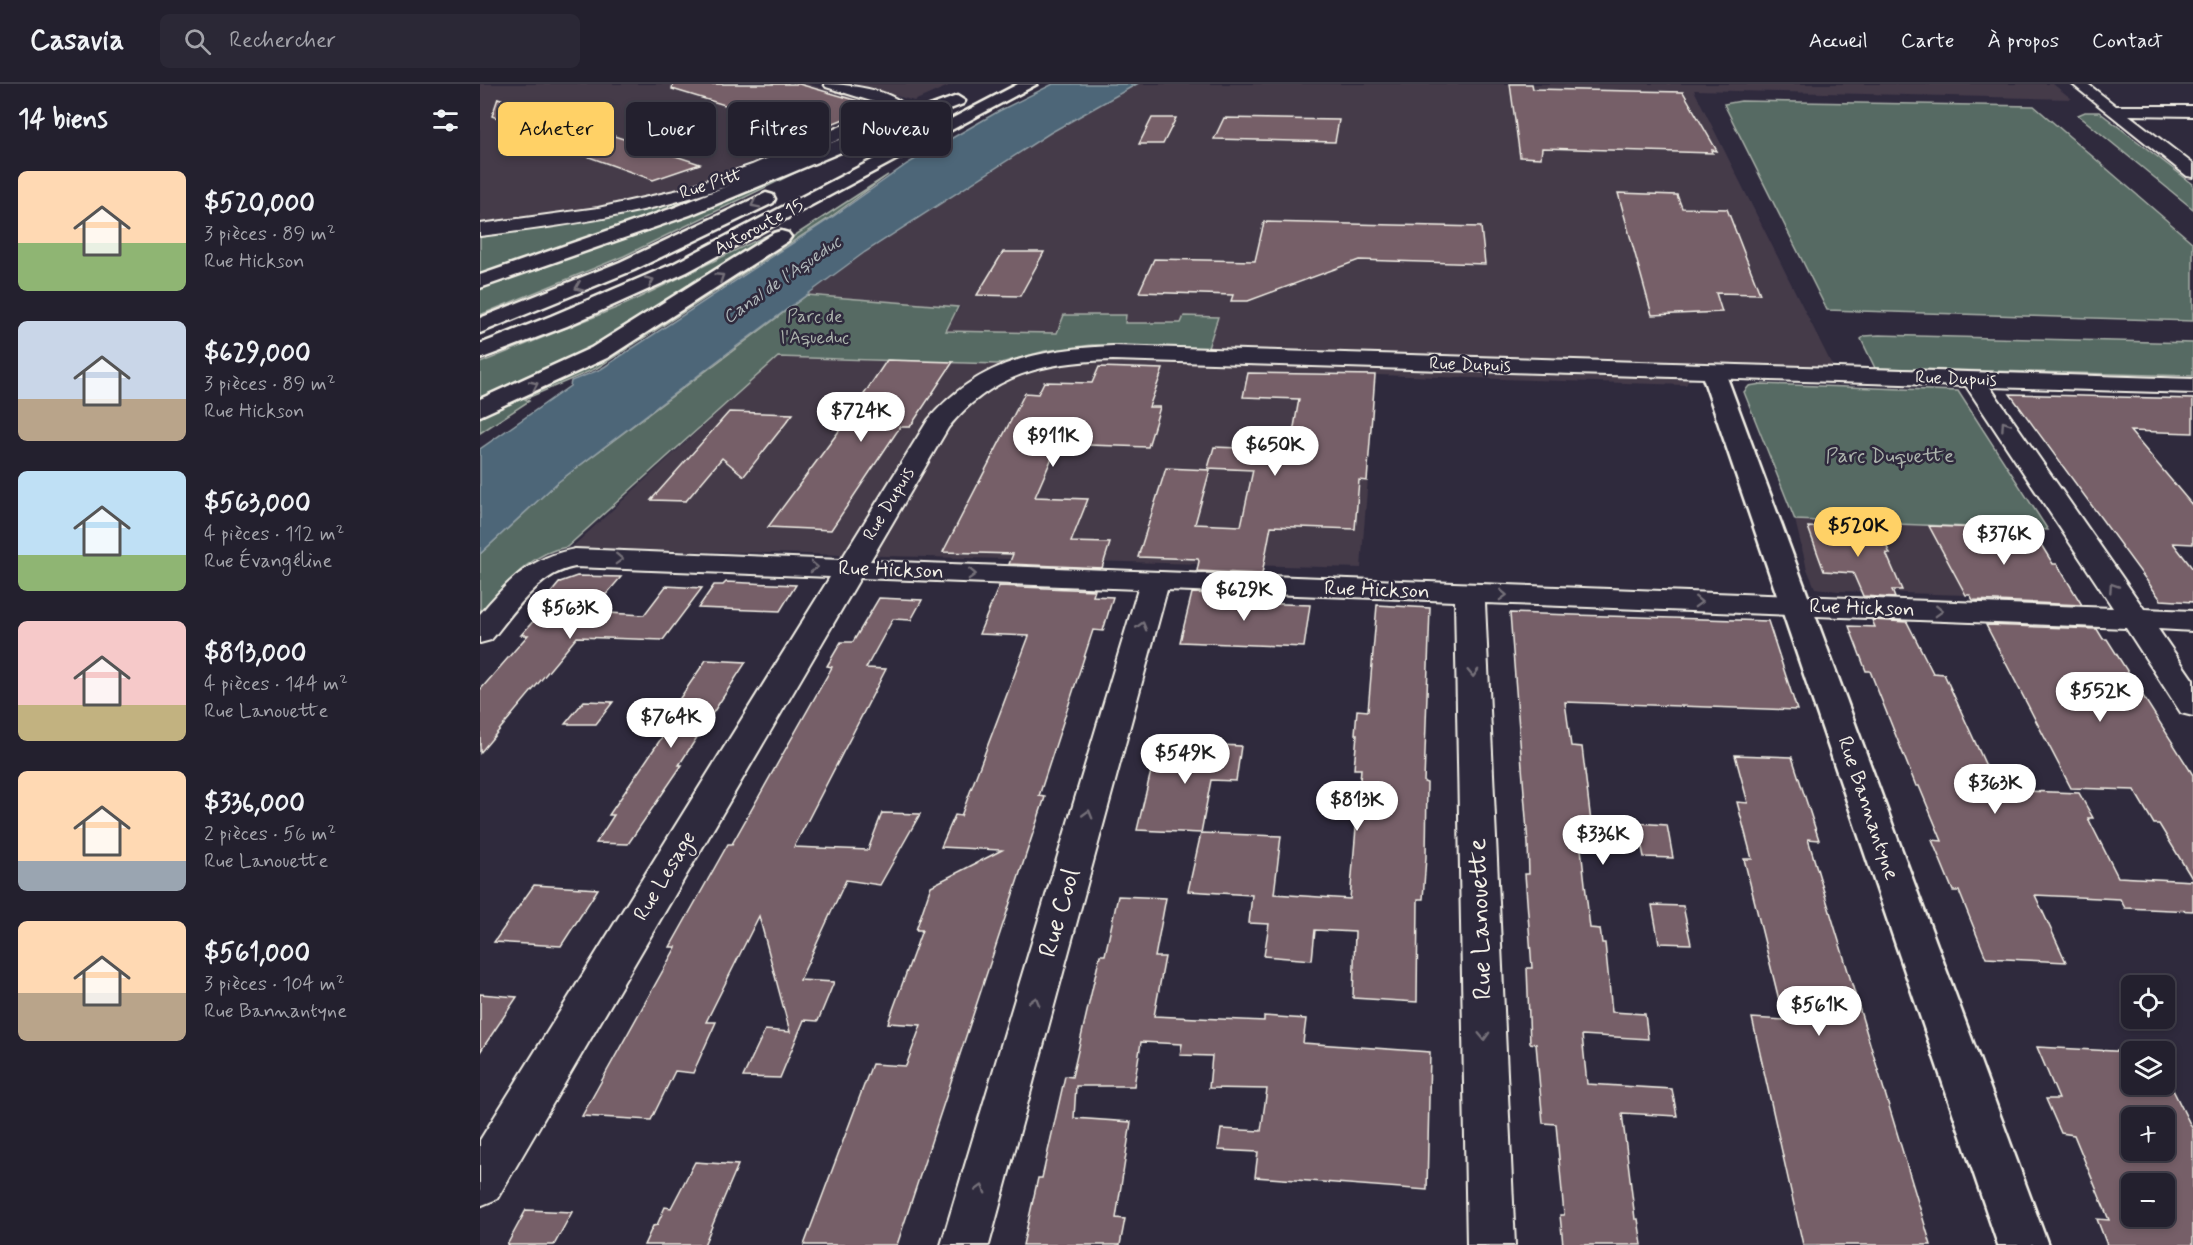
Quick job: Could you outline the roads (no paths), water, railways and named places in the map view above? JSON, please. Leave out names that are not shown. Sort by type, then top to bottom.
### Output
[{"type":"main road","name":"Autoroute 15","points":[[951,125],[1029,84]]},
{"type":"main road","name":"Autoroute 15","points":[[480,326],[627,266],[975,92]]},
{"type":"main road","points":[[480,282],[683,211],[859,138],[957,101]]},
{"type":"main road","name":"Autoroute 15","points":[[480,352],[595,306],[690,263],[891,156]]},
{"type":"main road","points":[[480,408],[551,377],[626,337],[835,202],[901,156]]},
{"type":"main road","name":"Rue Bannantyne","points":[[1713,372],[2023,1245]]},
{"type":"street","name":"Rue Pitt","points":[[480,230],[599,214],[693,191],[772,162],[897,106],[887,100],[831,84]]},
{"type":"street","points":[[2079,84],[2193,172]]},
{"type":"street","points":[[2112,110],[2193,111]]},
{"type":"street","name":"Rue Dupuis","points":[[851,569],[945,414],[960,398],[1002,372],[1030,363],[1066,356],[1113,353],[2193,386]]},
{"type":"street","points":[[1974,380],[2193,705]]},
{"type":"street","name":"Rue Hickson","points":[[480,633],[548,564],[561,559],[575,558],[2193,621]]},
{"type":"street","name":"Rue Lesage","points":[[480,1183],[851,569]]},
{"type":"street","name":"Rue Cool","points":[[965,1245],[1155,582]]},
{"type":"street","name":"Rue Lanouette","points":[[1470,594],[1491,1245]]},
{"type":"water","name":"Canal de l'Aqueduc","points":[[1053,84],[1137,84],[1050,133],[865,252],[558,482],[480,554],[480,449],[570,386],[571,381],[601,369],[831,218],[907,164],[921,156],[951,156],[951,139]]},
{"type":"park label","name":"Parc de l'Aqueduc","points":[[815,327]]},
{"type":"park label","name":"Parc Duquette","points":[[1890,456]]}]
